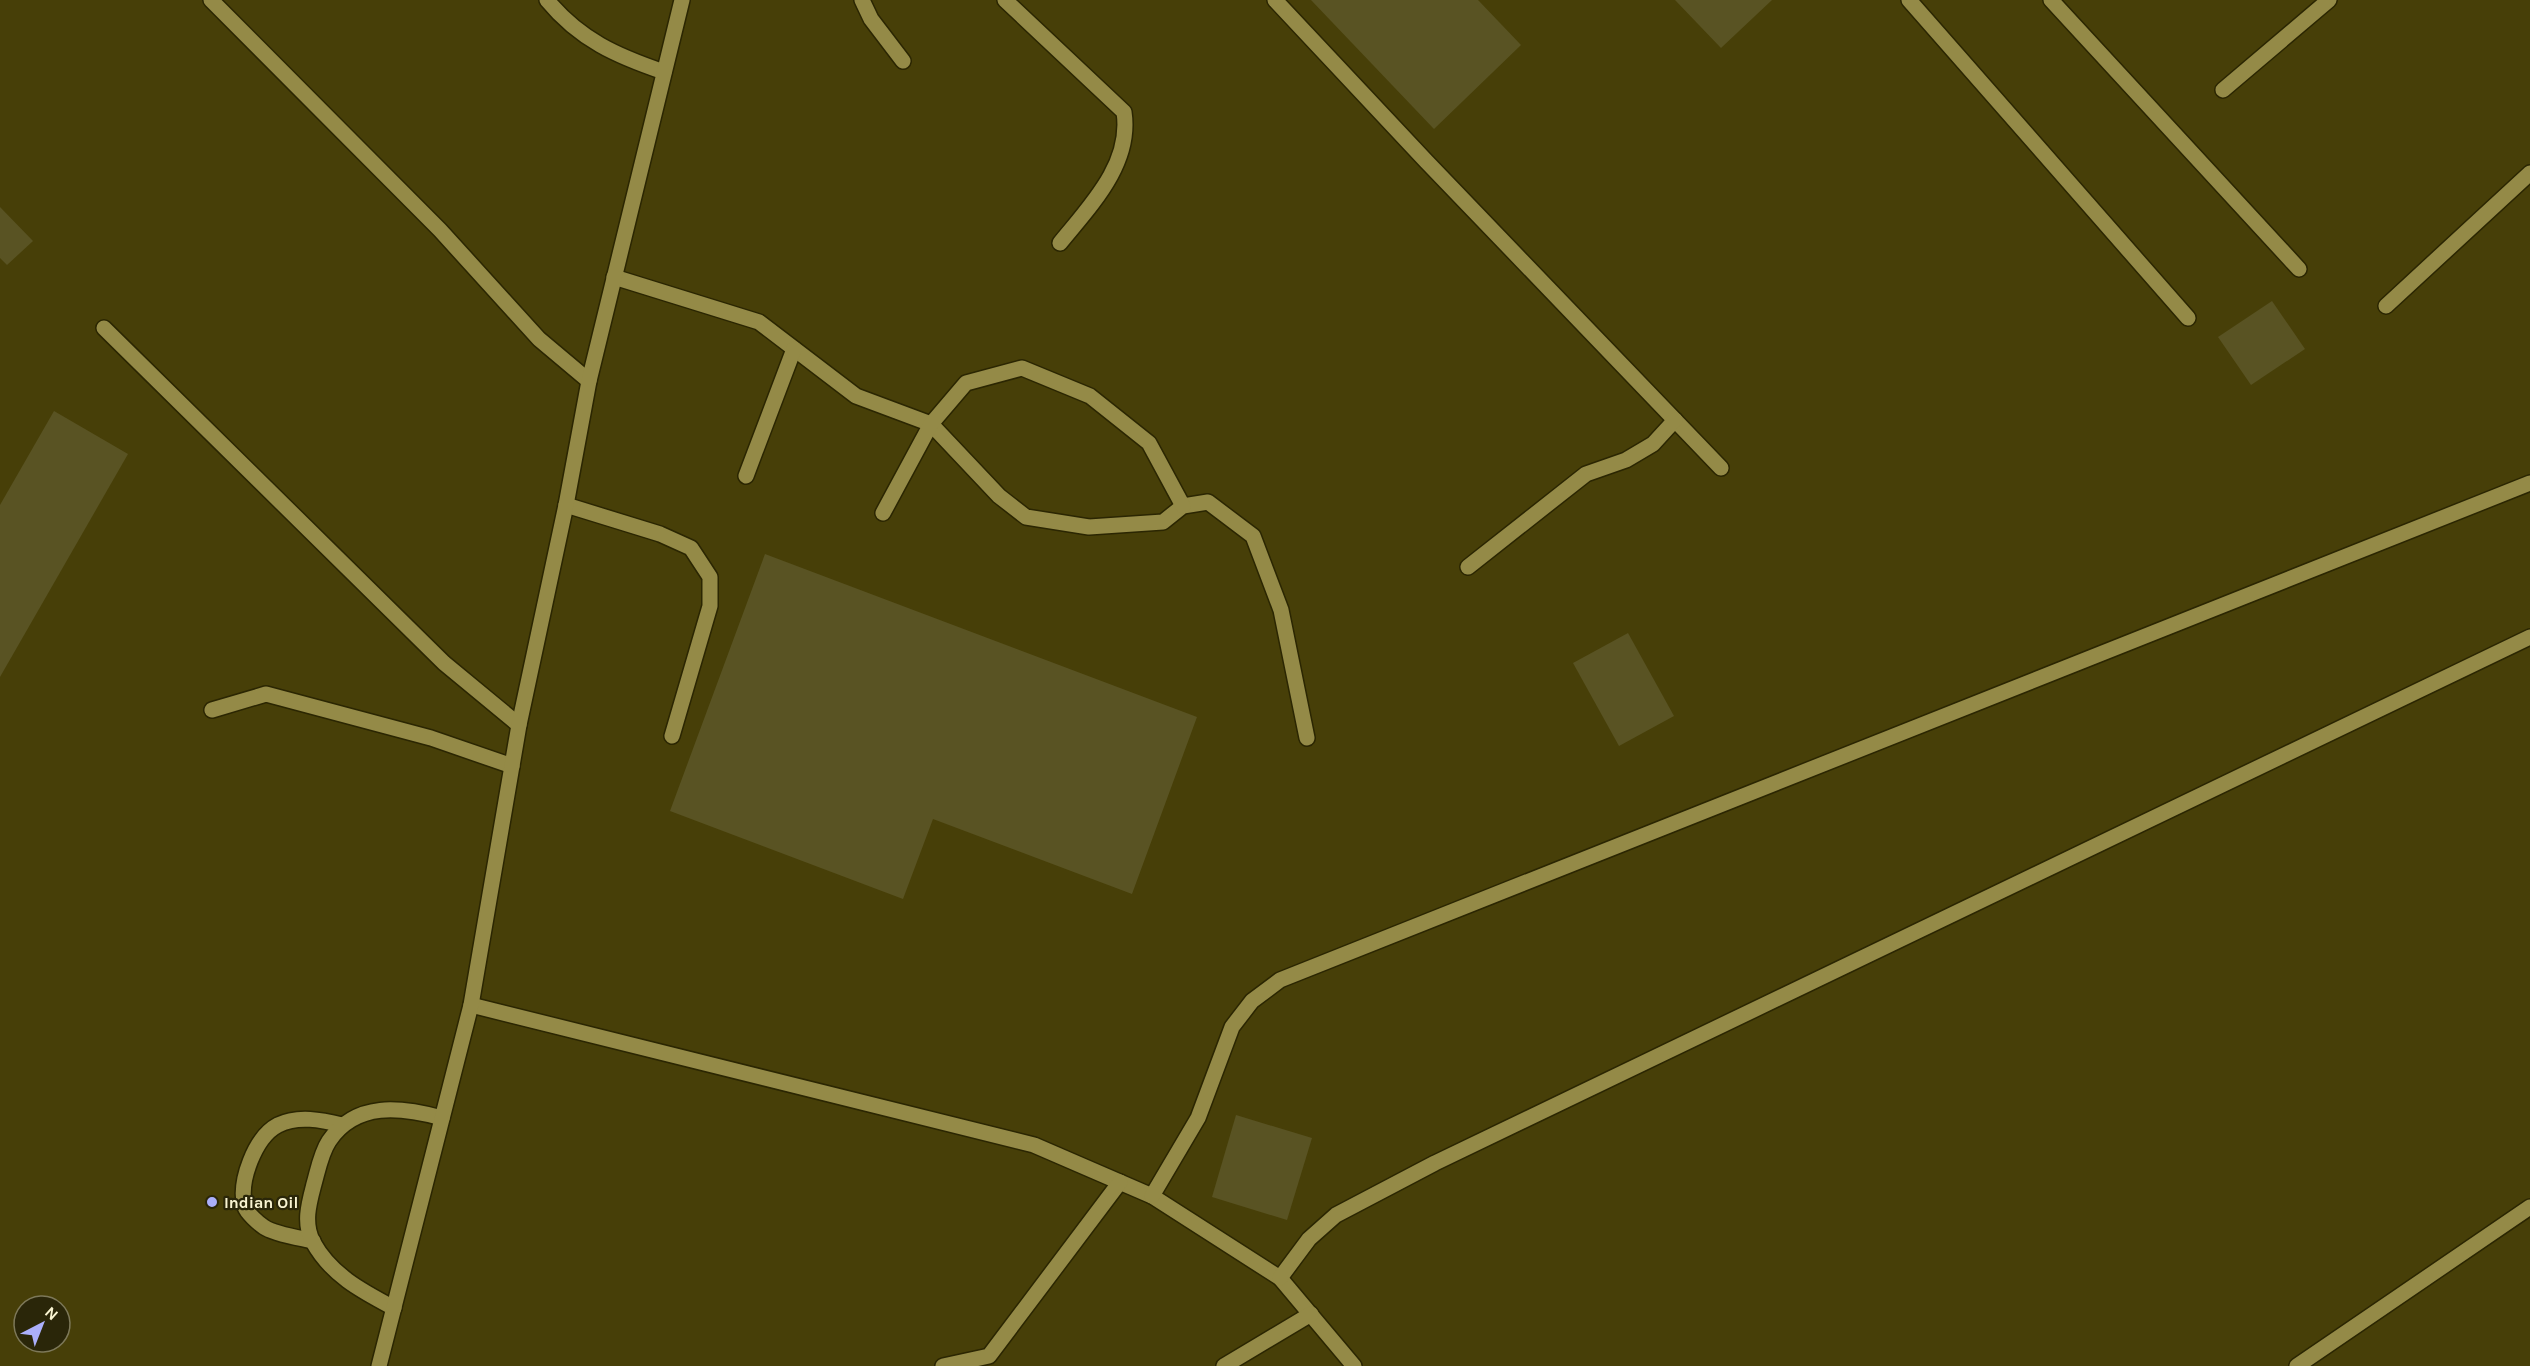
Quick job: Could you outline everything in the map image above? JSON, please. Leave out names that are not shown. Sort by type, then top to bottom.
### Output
[{"type":"street","points":[[211,0],[440,230],[539,339],[589,381]]},
{"type":"street","points":[[547,0],[591,40],[619,57],[664,72]]},
{"type":"street","points":[[379,1366],[471,1005],[519,725],[566,504],[589,381],[682,0]]},
{"type":"street","points":[[862,0],[871,19],[903,61]]},
{"type":"street","points":[[1005,0],[1124,112],[1127,130],[1108,183],[1060,243]]},
{"type":"street","points":[[1275,0],[1721,468]]},
{"type":"street","points":[[1909,0],[2188,318]]},
{"type":"street","points":[[2051,0],[2298,268]]},
{"type":"street","points":[[2223,90],[2329,0]]},
{"type":"street","points":[[2386,306],[2530,173]]},
{"type":"street","points":[[614,277],[759,322],[856,396],[931,424],[999,496],[1026,518],[1089,527],[1163,522],[1183,506],[1208,502],[1253,536],[1281,610],[1307,738]]},
{"type":"street","points":[[105,328],[444,663],[519,725]]},
{"type":"street","points":[[746,476],[794,349]]},
{"type":"street","points":[[883,513],[931,424],[966,383],[1022,368],[1090,396],[1149,443],[1183,506]]},
{"type":"street","points":[[1468,567],[1586,474],[1626,460],[1653,444],[1675,420]]},
{"type":"street","points":[[1152,1196],[1198,1118],[1232,1027],[1252,1001],[1280,980],[2530,483]]},
{"type":"street","points":[[566,504],[660,534],[691,548],[710,577],[710,606],[672,736]]},
{"type":"street","points":[[1281,1278],[1309,1239],[1336,1215],[1435,1163],[2530,637]]},
{"type":"street","points":[[212,710],[266,694],[431,738],[512,766]]},
{"type":"street","points":[[471,1005],[1034,1145],[1152,1196],[1281,1278],[1354,1366]]},
{"type":"street","points":[[394,1308],[348,1283],[331,1266],[313,1241],[307,1220],[313,1186],[328,1142],[342,1125],[355,1116],[390,1110],[411,1110],[442,1118]]},
{"type":"street","points":[[313,1241],[265,1228],[245,1209],[243,1185],[249,1163],[266,1137],[278,1125],[300,1119],[322,1120],[342,1125]]},
{"type":"street","points":[[943,1366],[989,1356],[1120,1182]]},
{"type":"street","points":[[2297,1366],[2530,1207]]},
{"type":"street","points":[[1224,1366],[1311,1314]]},
{"type":"building","points":[[1311,0],[1478,0],[1521,45],[1434,129]]},
{"type":"building","points":[[1675,0],[1772,0],[1721,48]]},
{"type":"building","points":[[0,207],[33,241],[7,265],[0,258]]},
{"type":"building","points":[[2272,301],[2305,349],[2251,385],[2218,337]]},
{"type":"building","points":[[54,411],[128,454],[0,677],[0,505]]},
{"type":"building","points":[[765,554],[1197,717],[1132,894],[933,819],[903,899],[670,811]]},
{"type":"building","points":[[1628,633],[1674,716],[1619,746],[1573,663]]},
{"type":"building","points":[[1236,1115],[1312,1138],[1287,1220],[1212,1197]]},
{"type":"place","name":"Indian Oil","points":[[212,1202]]}]
